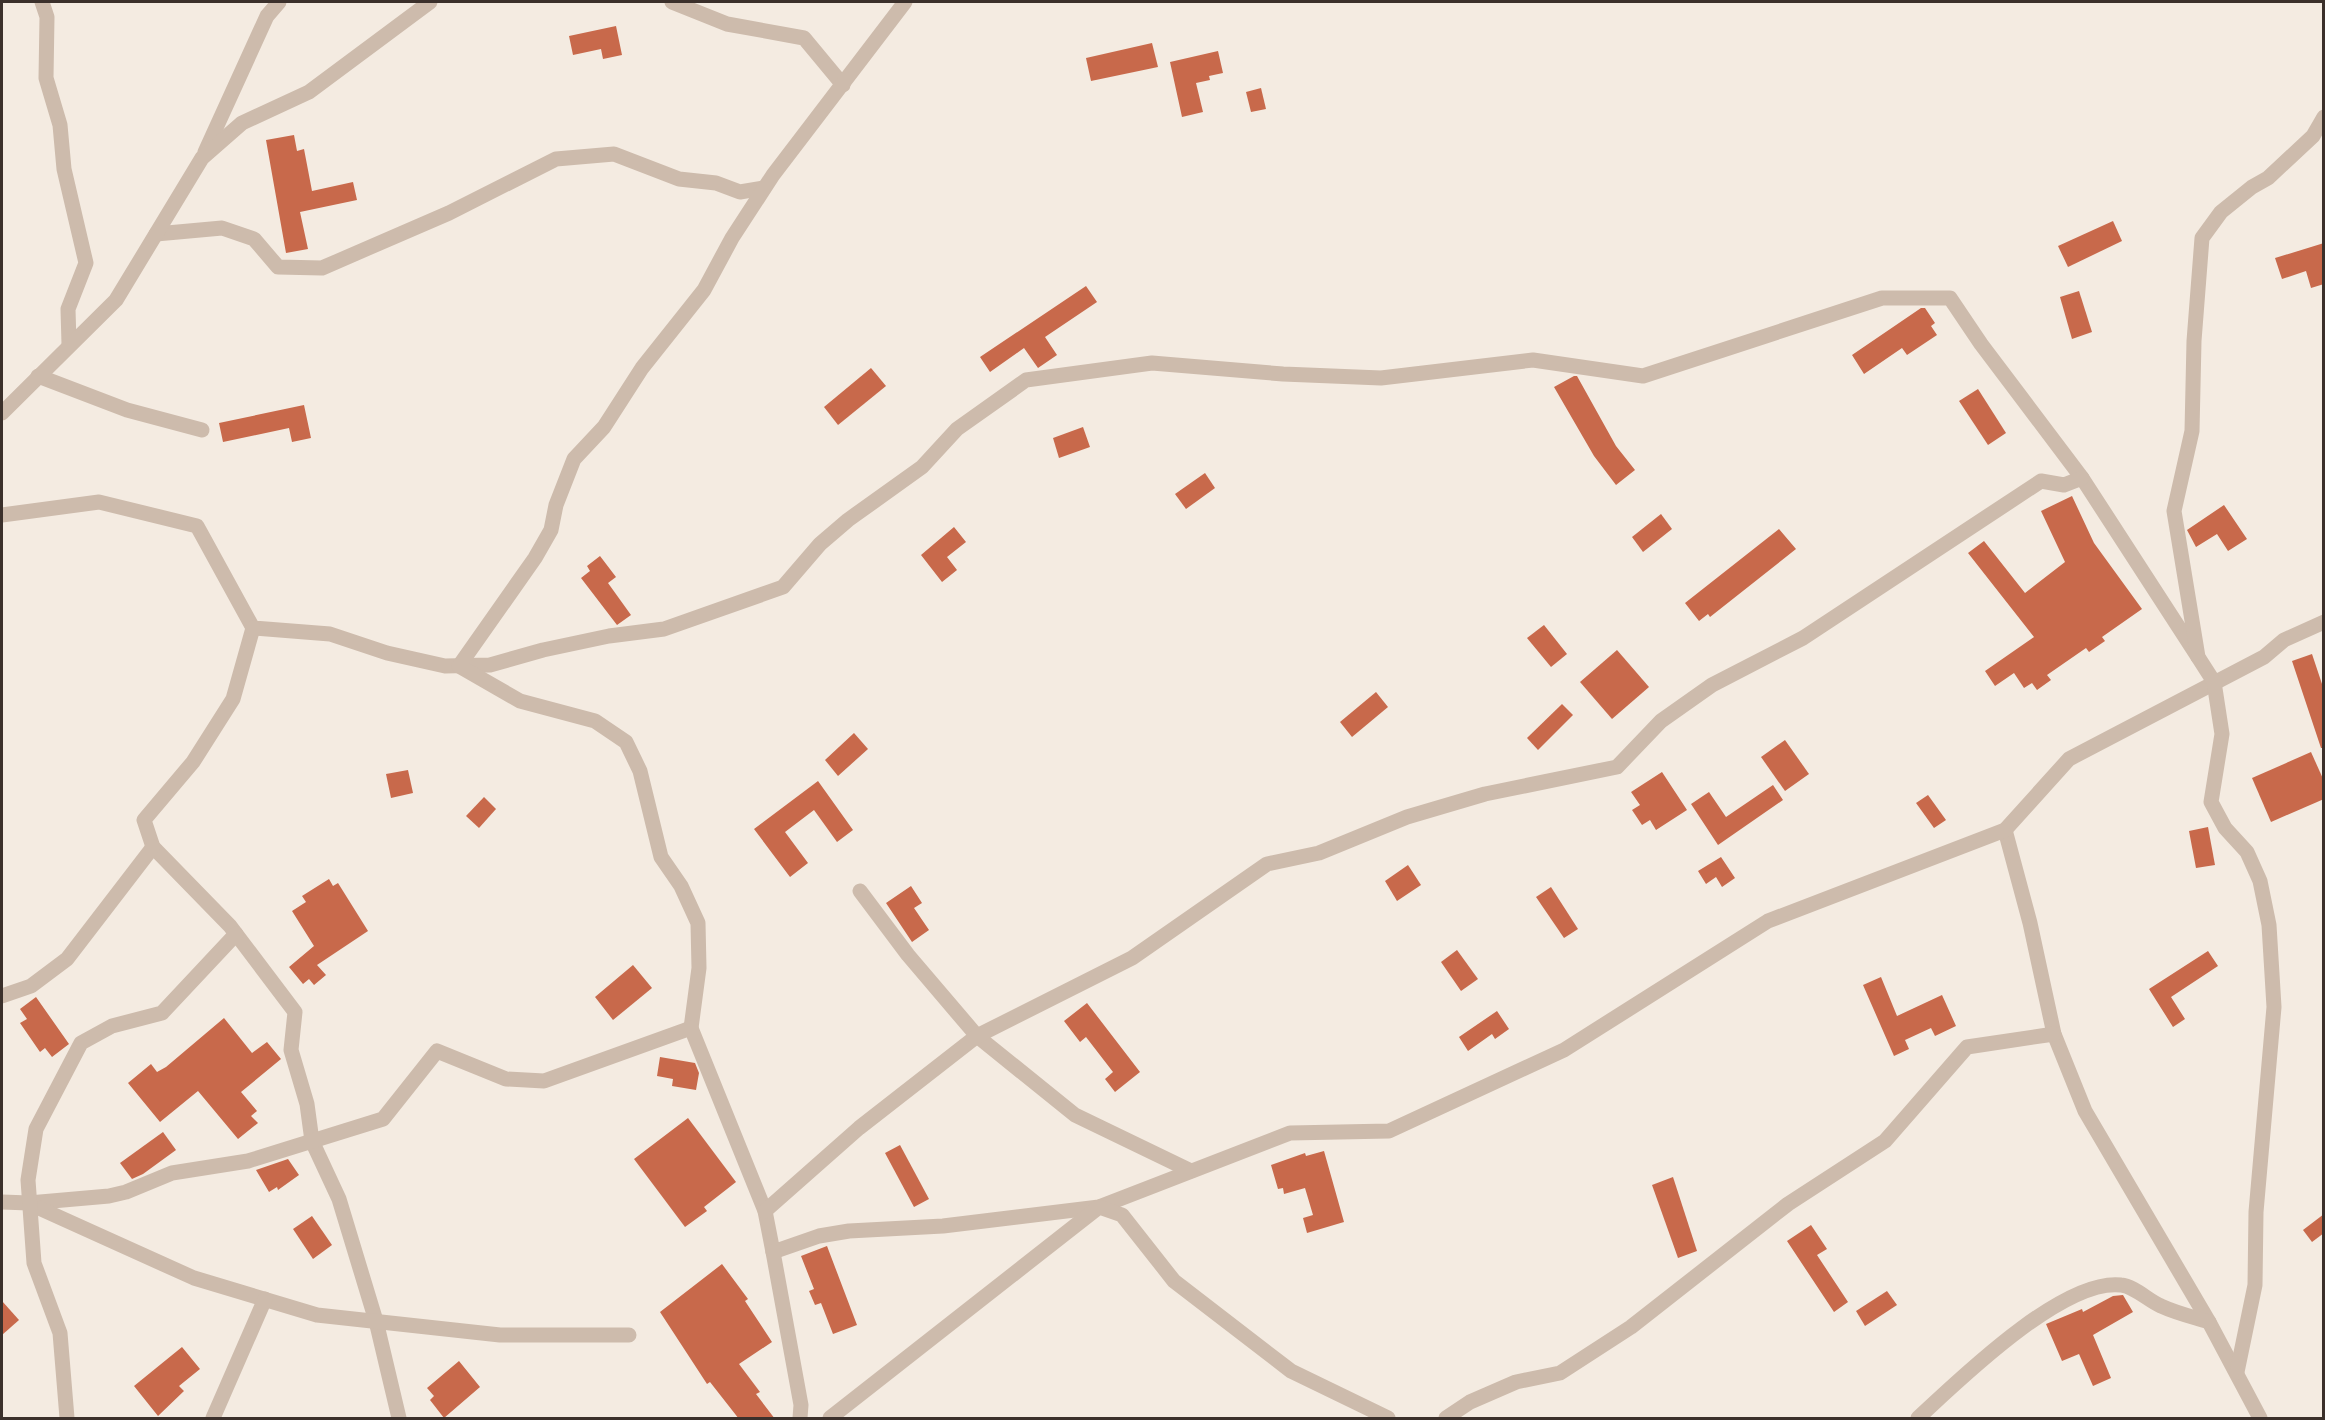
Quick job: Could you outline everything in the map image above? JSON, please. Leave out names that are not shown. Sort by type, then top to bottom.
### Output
[{"type":"street","points":[[42,2],[47,17],[46,78],[60,125],[64,169],[86,263],[68,309],[69,344]]},
{"type":"street","points":[[2,413],[69,344],[116,300],[202,158],[267,16],[279,2]]},
{"type":"street","points":[[202,158],[242,123],[309,92],[430,2]]},
{"type":"street","points":[[672,2],[728,24],[804,38],[843,85]]},
{"type":"street","points":[[459,666],[535,558],[551,530],[556,505],[574,459],[604,427],[642,368],[704,290],[732,238],[764,188],[905,2]]},
{"type":"street","points":[[2198,657],[2174,510],[2192,431],[2194,341],[2202,238],[2221,212],[2252,187],[2268,178],[2313,136],[2324,117]]},
{"type":"street","points":[[156,234],[222,228],[254,239],[278,267],[322,268],[448,213],[556,159],[614,154],[679,178],[716,183],[740,192],[764,188]]},
{"type":"street","points":[[253,628],[330,634],[387,653],[445,666],[490,665],[609,636],[664,629],[783,587],[820,544],[848,520],[922,467],[957,429],[1026,380],[1152,363],[1283,374],[1381,378],[1533,360],[1642,376],[1882,298],[1950,298],[1981,344],[2082,478],[2214,682],[2222,734],[2211,802],[2225,828],[2247,852],[2260,881],[2269,925],[2274,1007],[2256,1212],[2255,1285],[2237,1372]]},
{"type":"street","points":[[38,376],[127,410],[202,430]]},
{"type":"street","points":[[765,1211],[859,1128],[977,1036],[1132,958],[1267,864],[1319,854],[1407,817],[1485,794],[1617,767],[1661,721],[1712,685],[1803,638],[2041,481],[2064,485],[2082,478]]},
{"type":"street","points":[[2,515],[99,502],[197,526],[253,628],[232,699],[193,762],[144,820],[153,847],[236,934],[294,1011],[291,1050],[307,1104],[312,1141],[339,1199],[376,1321],[399,1419]]},
{"type":"street","points":[[773,1252],[819,1236],[849,1231],[943,1226],[1099,1207],[1290,1133],[1389,1131],[1564,1050],[1768,921],[2005,830],[2069,759],[2264,657],[2284,640],[2324,622]]},
{"type":"street","points":[[459,666],[520,701],[595,721],[626,742],[640,771],[661,857],[681,886],[698,923],[699,968],[691,1028],[765,1211],[801,1406],[800,1419]]},
{"type":"street","points":[[2005,830],[2030,923],[2054,1034],[2085,1111],[2209,1322],[2260,1419]]},
{"type":"street","points":[[2,996],[31,986],[67,959],[153,847]]},
{"type":"street","points":[[860,891],[908,955],[977,1036],[1075,1114],[1191,1171]]},
{"type":"street","points":[[67,1419],[60,1333],[34,1263],[28,1180],[36,1129],[81,1043],[112,1026],[162,1013],[236,934]]},
{"type":"street","points":[[2,1202],[29,1203],[109,1196],[172,1173],[248,1161],[383,1119],[438,1051],[506,1079],[544,1081],[691,1028]]},
{"type":"street","points":[[1446,1419],[1470,1402],[1516,1382],[1560,1373],[1631,1327],[1788,1204],[1885,1141],[1966,1047],[2054,1034]]},
{"type":"street","points":[[29,1203],[194,1278],[317,1315],[500,1335],[629,1335]]},
{"type":"street","points":[[830,1419],[1099,1207]]},
{"type":"street","points":[[1099,1207],[1122,1215],[1174,1281],[1291,1371],[1388,1419]]},
{"type":"street","points":[[1918,1419],[2033,1321],[2058,1303],[2097,1288],[2122,1285],[2162,1307],[2209,1322]]},
{"type":"street","points":[[213,1419],[265,1299]]},
{"type":"building","points":[[616,26],[622,55],[603,59],[601,49],[573,55],[569,36]]},
{"type":"building","points":[[1152,43],[1158,67],[1091,81],[1086,58]]},
{"type":"building","points":[[1218,51],[1223,73],[1209,76],[1210,80],[1196,83],[1203,112],[1182,117],[1170,62]]},
{"type":"building","points":[[1261,88],[1266,109],[1251,112],[1246,92]]},
{"type":"building","points":[[294,135],[297,151],[304,149],[312,191],[353,182],[357,200],[300,212],[308,249],[286,253],[266,140]]},
{"type":"building","points":[[2113,221],[2122,241],[2068,267],[2058,246]]},
{"type":"building","points":[[2324,243],[2324,284],[2311,288],[2306,271],[2282,279],[2275,258]]},
{"type":"building","points":[[1086,286],[1097,302],[1045,337],[1057,355],[1038,368],[1024,348],[990,372],[980,357]]},
{"type":"building","points":[[2079,291],[2092,332],[2072,339],[2060,297]]},
{"type":"building","points":[[1921,308],[1925,308],[1935,323],[1931,326],[1937,335],[1907,355],[1902,348],[1864,374],[1852,355]]},
{"type":"building","points":[[871,368],[886,386],[838,425],[824,407]]},
{"type":"building","points":[[1577,376],[1616,446],[1635,470],[1616,485],[1594,456],[1554,387]]},
{"type":"building","points":[[1978,389],[2006,433],[1988,445],[1959,401]]},
{"type":"building","points":[[304,405],[311,438],[292,442],[289,428],[223,442],[219,423]]},
{"type":"building","points":[[1083,427],[1090,447],[1059,458],[1053,438]]},
{"type":"building","points":[[1205,473],[1215,488],[1186,509],[1175,494]]},
{"type":"building","points":[[2072,496],[2094,543],[2142,609],[2102,637],[2105,641],[2089,652],[2086,648],[2047,675],[2051,680],[2037,690],[2032,683],[2024,688],[2014,673],[1995,686],[1985,671],[2034,637],[1968,553],[1984,541],[2025,593],[2065,562],[2041,511]]},
{"type":"building","points":[[2224,505],[2247,539],[2228,551],[2217,534],[2196,547],[2187,530]]},
{"type":"building","points":[[1661,514],[1672,529],[1643,552],[1632,537]]},
{"type":"building","points":[[954,527],[966,542],[947,557],[957,570],[942,582],[921,555]]},
{"type":"building","points":[[1779,529],[1796,549],[1710,617],[1708,614],[1699,621],[1685,603]]},
{"type":"building","points":[[600,556],[616,577],[608,583],[631,615],[617,625],[581,578],[590,571],[587,566]]},
{"type":"building","points":[[1544,625],[1567,654],[1551,667],[1527,638]]},
{"type":"building","points":[[1617,650],[1649,687],[1612,719],[1580,682]]},
{"type":"building","points":[[2312,654],[2324,690],[2324,748],[2321,748],[2292,661]]},
{"type":"building","points":[[1376,692],[1388,707],[1352,737],[1340,722]]},
{"type":"building","points":[[1562,704],[1573,715],[1538,750],[1527,738]]},
{"type":"building","points":[[854,733],[868,749],[838,776],[825,760]]},
{"type":"building","points":[[1785,740],[1809,774],[1785,791],[1761,757]]},
{"type":"building","points":[[2311,752],[2324,781],[2324,799],[2271,822],[2252,778]]},
{"type":"building","points":[[408,770],[413,793],[391,798],[386,774]]},
{"type":"building","points":[[1662,772],[1687,810],[1656,830],[1650,820],[1642,825],[1632,810],[1640,805],[1631,792]]},
{"type":"building","points":[[818,781],[853,830],[837,842],[814,810],[785,832],[808,863],[790,877],[754,829]]},
{"type":"building","points":[[1773,785],[1783,800],[1718,845],[1691,804],[1709,792],[1726,817]]},
{"type":"building","points":[[1928,795],[1946,820],[1934,828],[1916,803]]},
{"type":"building","points":[[484,797],[496,809],[479,828],[466,816]]},
{"type":"building","points":[[2208,827],[2215,865],[2196,868],[2189,831]]},
{"type":"building","points":[[1721,857],[1735,878],[1722,887],[1716,877],[1706,884],[1698,871]]},
{"type":"building","points":[[1408,865],[1421,885],[1397,901],[1385,881]]},
{"type":"building","points":[[329,879],[333,886],[338,883],[368,931],[317,965],[326,975],[314,985],[309,979],[303,984],[289,967],[314,946],[292,911],[306,902],[302,896]]},
{"type":"building","points":[[911,886],[922,903],[914,908],[929,930],[912,942],[886,903]]},
{"type":"building","points":[[1551,887],[1578,929],[1564,938],[1536,897]]},
{"type":"building","points":[[1457,950],[1478,979],[1461,991],[1441,962]]},
{"type":"building","points":[[2208,951],[2218,966],[2171,997],[2185,1019],[2173,1027],[2149,989]]},
{"type":"building","points":[[633,965],[652,988],[613,1020],[595,997]]},
{"type":"building","points":[[1881,977],[1897,1016],[1942,995],[1956,1026],[1935,1036],[1931,1028],[1905,1040],[1909,1049],[1894,1056],[1863,985]]},
{"type":"building","points":[[36,997],[69,1044],[52,1057],[45,1048],[40,1052],[20,1023],[27,1019],[20,1009]]},
{"type":"building","points":[[1087,1003],[1140,1072],[1115,1092],[1105,1079],[1113,1072],[1086,1037],[1080,1042],[1064,1021]]},
{"type":"building","points":[[1497,1011],[1509,1029],[1495,1039],[1492,1034],[1468,1051],[1459,1037]]},
{"type":"building","points":[[224,1018],[252,1053],[267,1042],[281,1059],[241,1092],[257,1111],[251,1116],[258,1123],[238,1139],[198,1091],[160,1122],[128,1083],[151,1064],[157,1072],[166,1067]]},
{"type":"building","points":[[660,1057],[695,1063],[699,1073],[696,1090],[672,1086],[673,1079],[657,1076]]},
{"type":"building","points":[[688,1118],[736,1182],[704,1207],[707,1211],[685,1227],[634,1159]]},
{"type":"building","points":[[163,1132],[176,1150],[143,1174],[132,1179],[120,1163]]},
{"type":"building","points":[[900,1145],[929,1199],[914,1207],[885,1153]]},
{"type":"building","points":[[1324,1151],[1344,1222],[1307,1233],[1303,1218],[1313,1215],[1305,1188],[1284,1194],[1283,1188],[1278,1189],[1271,1165],[1305,1153],[1306,1156]]},
{"type":"building","points":[[288,1159],[299,1175],[278,1190],[277,1187],[269,1192],[256,1170]]},
{"type":"building","points":[[1673,1177],[1697,1251],[1678,1258],[1652,1185]]},
{"type":"building","points":[[2324,1214],[2324,1233],[2312,1242],[2303,1230]]},
{"type":"building","points":[[312,1216],[332,1245],[313,1259],[293,1229]]},
{"type":"building","points":[[1811,1225],[1827,1249],[1817,1255],[1848,1302],[1834,1312],[1787,1241]]},
{"type":"building","points":[[827,1246],[857,1325],[833,1334],[821,1303],[815,1305],[809,1291],[814,1289],[801,1256]]},
{"type":"building","points":[[722,1264],[748,1299],[745,1301],[772,1342],[739,1364],[760,1392],[756,1394],[775,1419],[739,1419],[710,1382],[707,1384],[660,1312]]},
{"type":"building","points":[[1887,1291],[1897,1305],[1865,1326],[1856,1311]]},
{"type":"building","points":[[2123,1295],[2133,1312],[2093,1335],[2111,1378],[2093,1386],[2079,1354],[2062,1361],[2046,1324],[2082,1309],[2083,1312],[2113,1296]]},
{"type":"building","points":[[2,1301],[19,1320],[2,1335]]},
{"type":"building","points":[[182,1347],[200,1369],[179,1386],[184,1391],[158,1416],[134,1386]]},
{"type":"building","points":[[459,1361],[480,1387],[444,1418],[430,1400],[434,1396],[427,1388]]}]
